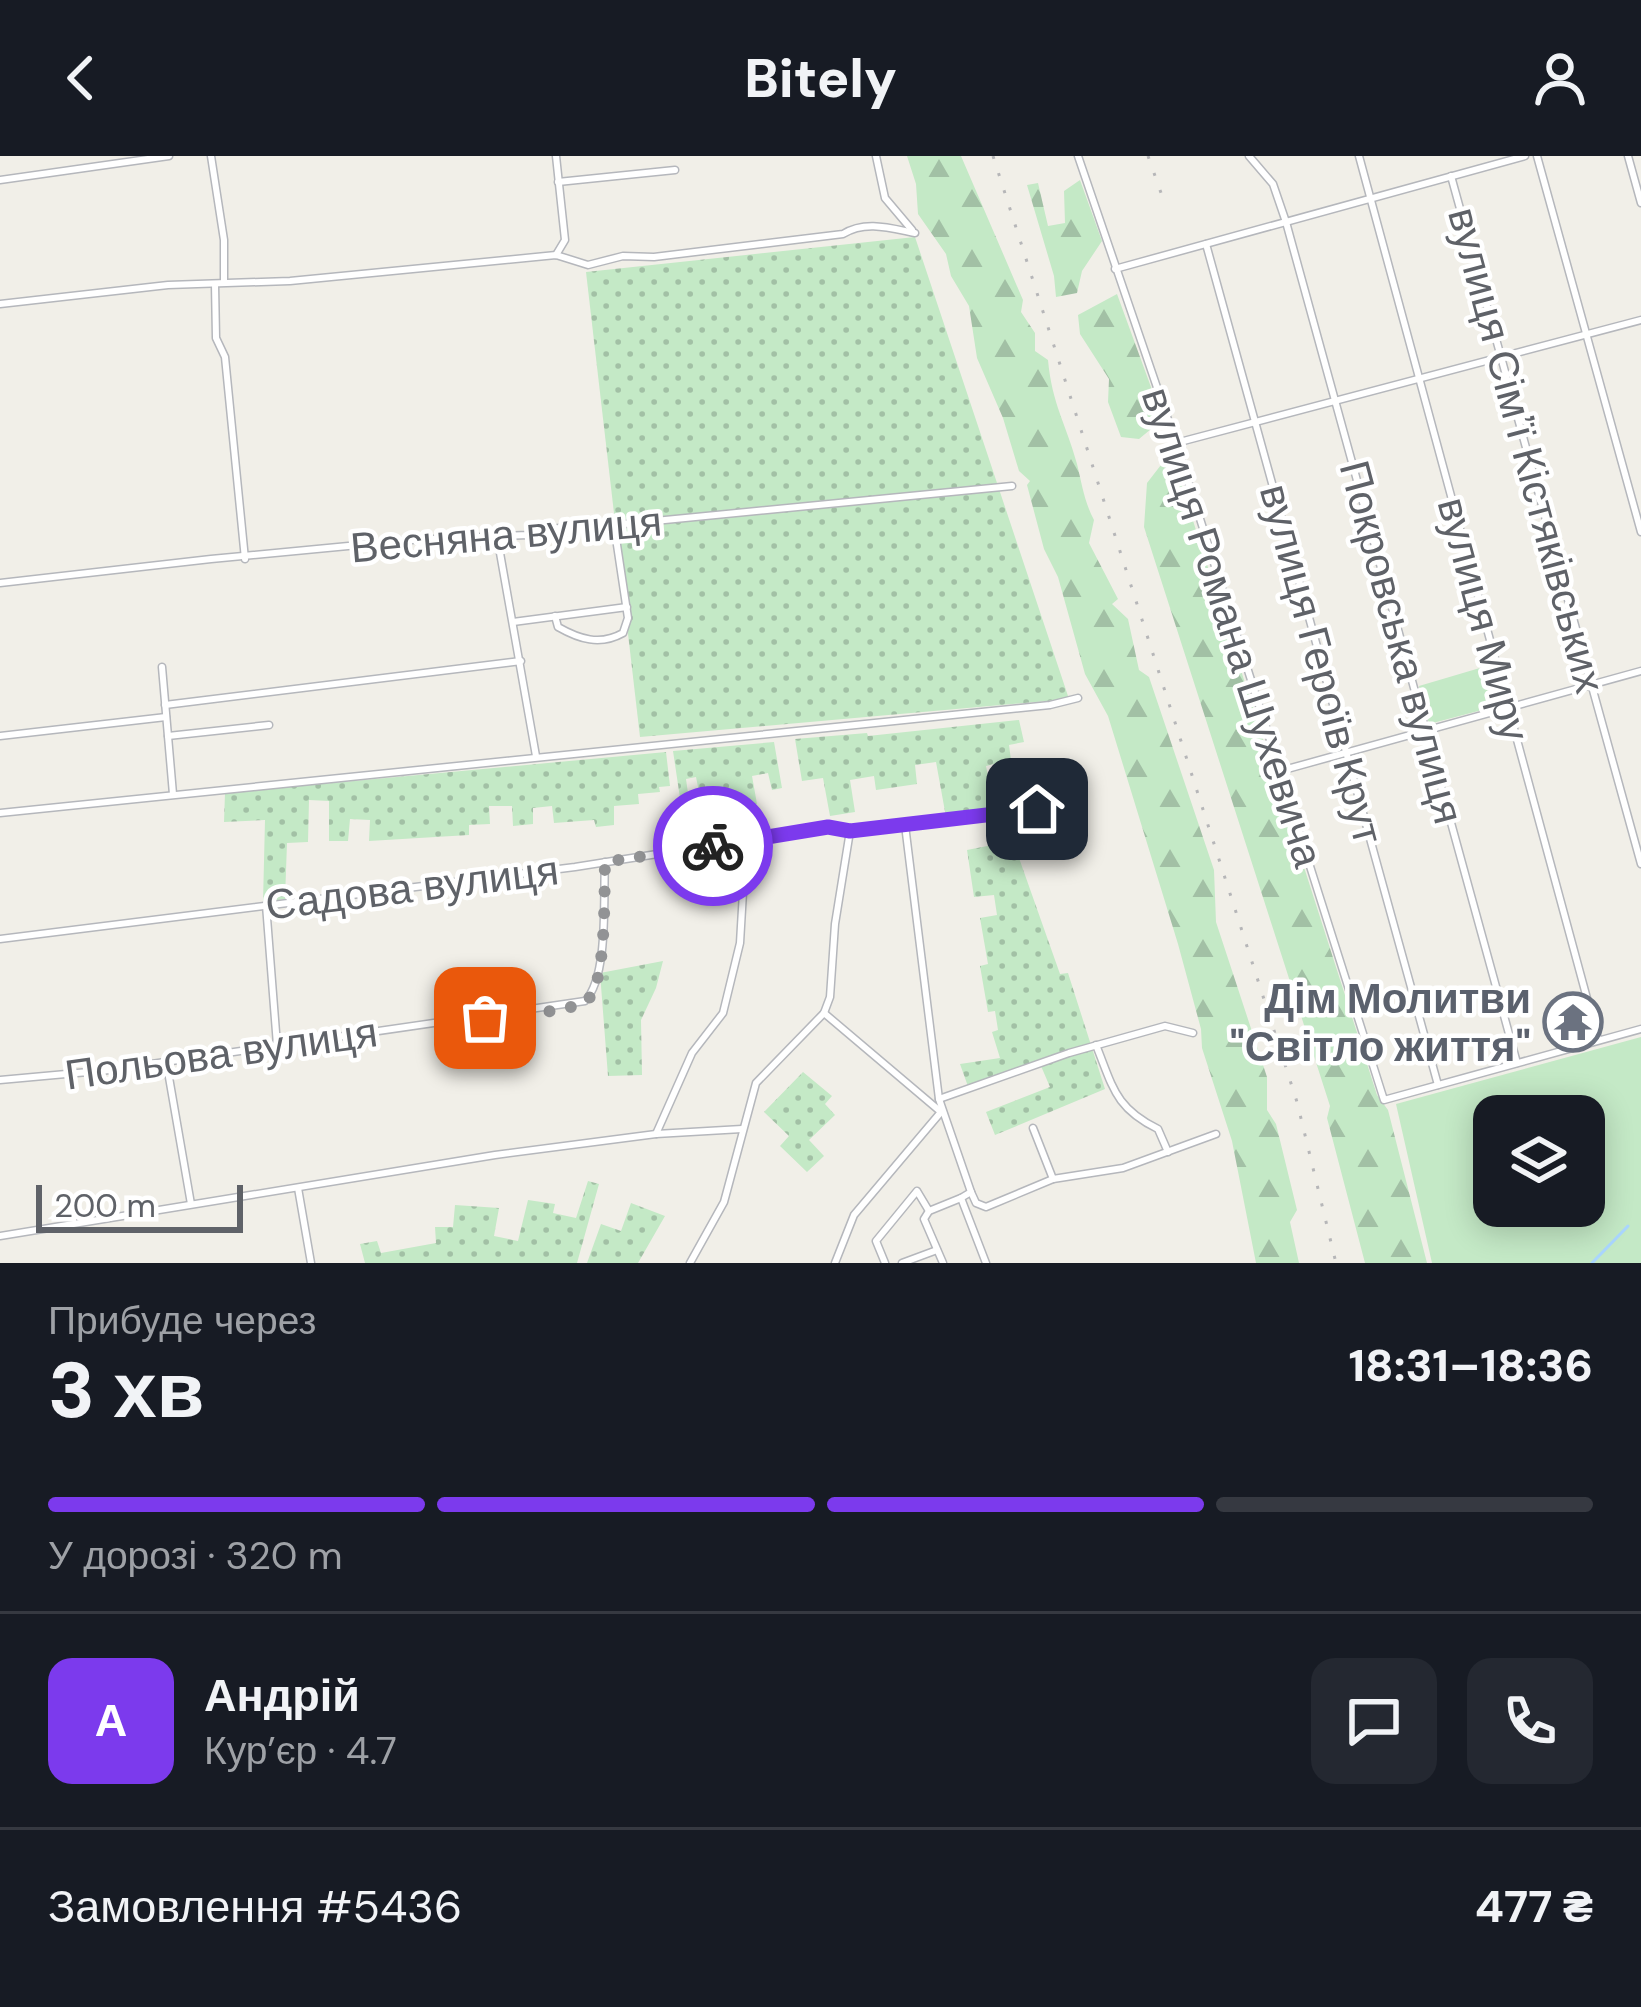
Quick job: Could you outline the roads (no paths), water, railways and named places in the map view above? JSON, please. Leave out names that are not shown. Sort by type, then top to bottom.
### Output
[{"type":"street","points":[[0,180],[169,156]]},
{"type":"street","points":[[211,156],[224,240],[216,338],[225,357],[244,559]]},
{"type":"street","points":[[556,156],[565,240],[556,254]]},
{"type":"street","points":[[0,304],[556,254],[588,265],[623,256],[654,257],[843,234],[854,227],[914,233],[885,198],[876,156]]},
{"type":"street","name":"вулиця Романа Шухевича","points":[[1078,156],[1176,443],[1384,1100],[1438,1085]]},
{"type":"street","name":"Покровська вулиця","points":[[1249,156],[1273,184],[1286,222],[1517,1063]]},
{"type":"street","name":"вулиця Миру","points":[[1359,156],[1598,1040]]},
{"type":"street","points":[[1115,269],[1525,156]]},
{"type":"street","points":[[1538,156],[1641,532]]},
{"type":"street","points":[[1628,156],[1641,203]]},
{"type":"street","points":[[559,182],[675,170]]},
{"type":"street","name":"вулиця Сімʼї Кістяківських","points":[[1451,176],[1641,864]]},
{"type":"street","name":"вулиця Героїв Крут","points":[[1206,244],[1438,1085]]},
{"type":"street","points":[[1176,443],[1641,320]]},
{"type":"street","name":"Весняна вулиця","points":[[0,583],[211,559],[411,540],[528,535],[568,526],[1012,486]]},
{"type":"street","points":[[555,616],[558,627],[578,639],[610,640],[623,633],[628,618],[614,525]]},
{"type":"street","points":[[497,536],[536,756]]},
{"type":"street","points":[[513,622],[627,607]]},
{"type":"street","points":[[165,705],[521,661]]},
{"type":"street","points":[[162,667],[173,794]]},
{"type":"street","points":[[1280,771],[1641,671]]},
{"type":"street","points":[[0,814],[1050,705],[1078,698]]},
{"type":"street","points":[[0,736],[166,717]]},
{"type":"street","points":[[167,736],[269,725]]},
{"type":"street","name":"Садова вулиця","points":[[0,938],[605,862],[828,827],[850,831],[1037,809]]},
{"type":"street","points":[[905,825],[938,1099],[976,1203],[986,1207],[1053,1179],[1124,1168],[1216,1134]]},
{"type":"street","points":[[690,1263],[724,1202],[756,1083],[824,1013],[830,997],[835,924],[850,831]]},
{"type":"street","points":[[656,1134],[692,1053],[723,1013],[740,943],[746,840]]},
{"type":"street","name":"Польова вулиця","points":[[0,1080],[110,1070],[585,1001],[593,993],[599,967],[605,862]]},
{"type":"street","points":[[266,904],[277,1045]]},
{"type":"street","points":[[824,1013],[941,1112]]},
{"type":"street","points":[[938,1099],[1165,1026],[1193,1033]]},
{"type":"street","points":[[1438,1085],[1641,1028]]},
{"type":"street","points":[[1096,1045],[1120,1102],[1133,1117],[1158,1129],[1168,1152]]},
{"type":"street","points":[[166,1060],[191,1204]]},
{"type":"street","points":[[835,1263],[854,1215],[941,1112]]},
{"type":"street","points":[[1034,1128],[1053,1179]]},
{"type":"street","points":[[0,1236],[656,1134],[742,1129]]},
{"type":"street","points":[[298,1188],[311,1263]]},
{"type":"street","points":[[885,1263],[876,1241],[917,1191],[929,1211]]},
{"type":"street","points":[[943,1263],[925,1219],[929,1211],[970,1192]]},
{"type":"street","points":[[961,1198],[986,1263]]},
{"type":"street","points":[[902,1263],[938,1250]]},
{"type":"waterway","points":[[1592,1263],[1628,1226]]},
{"type":"railway","points":[[993,156],[1297,1102],[1336,1263]]},
{"type":"railway","points":[[1148,156],[1166,207]]},
{"type":"place","name":"Дім Молитви \"Світло життя\"","points":[[1573,1022]]}]
